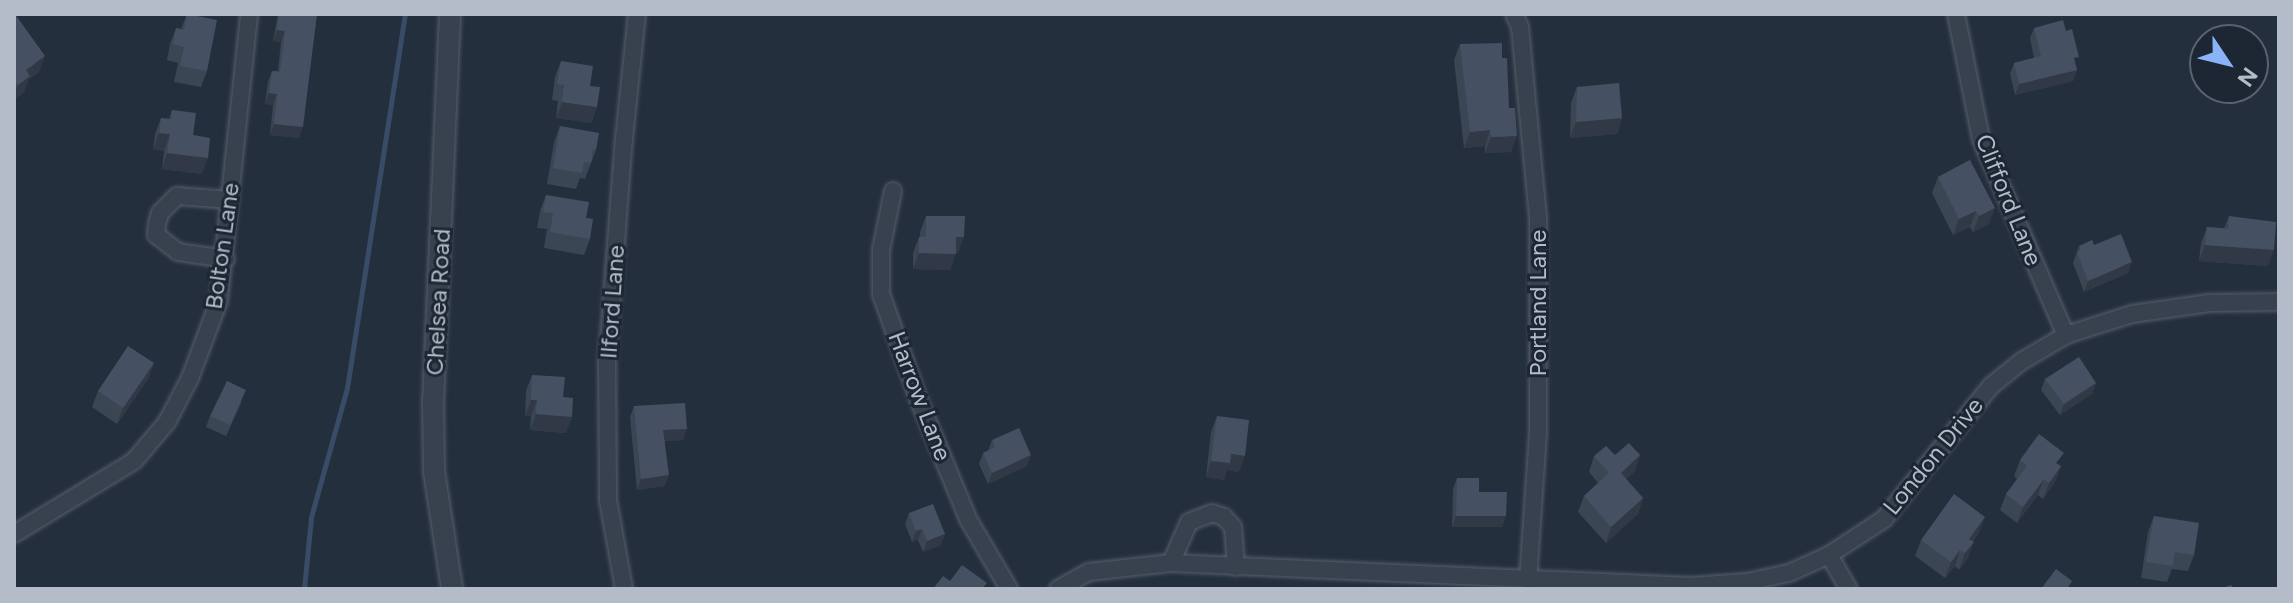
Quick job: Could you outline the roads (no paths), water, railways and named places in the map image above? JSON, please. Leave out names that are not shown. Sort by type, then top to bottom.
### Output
[{"type":"street","name":"Bolton Lane","points":[[14,534],[134,461],[167,422],[190,378],[219,301],[226,259],[249,14]]},
{"type":"street","name":"Chelsea Road","points":[[450,14],[433,400],[434,471],[452,589]]},
{"type":"street","name":"Ilford Lane","points":[[624,589],[608,500],[607,363],[637,14]]},
{"type":"street","name":"Clifford Lane","points":[[1956,14],[1981,139],[2066,335]]},
{"type":"street","name":"Portland Lane","points":[[1521,18],[1538,218],[1540,332],[1538,433],[1528,581]]},
{"type":"street","name":"Harrow Lane","points":[[893,191],[881,250],[881,294],[918,398],[968,519],[1009,589]]},
{"type":"street","points":[[226,259],[178,252],[156,235],[160,213],[177,196],[230,200]]},
{"type":"street","name":"London Drive","points":[[1058,589],[1089,572],[1171,563],[1691,586],[1747,582],[1789,573],[1829,555],[1884,519],[1991,386],[2022,361],[2066,335],[2132,314],[2209,303],[2279,302]]},
{"type":"street","points":[[1171,563],[1189,522],[1212,513],[1224,517],[1233,527],[1236,567]]},
{"type":"street","points":[[1829,555],[1849,589]]},
{"type":"waterway","points":[[304,589],[311,517],[347,388],[405,14]]}]
